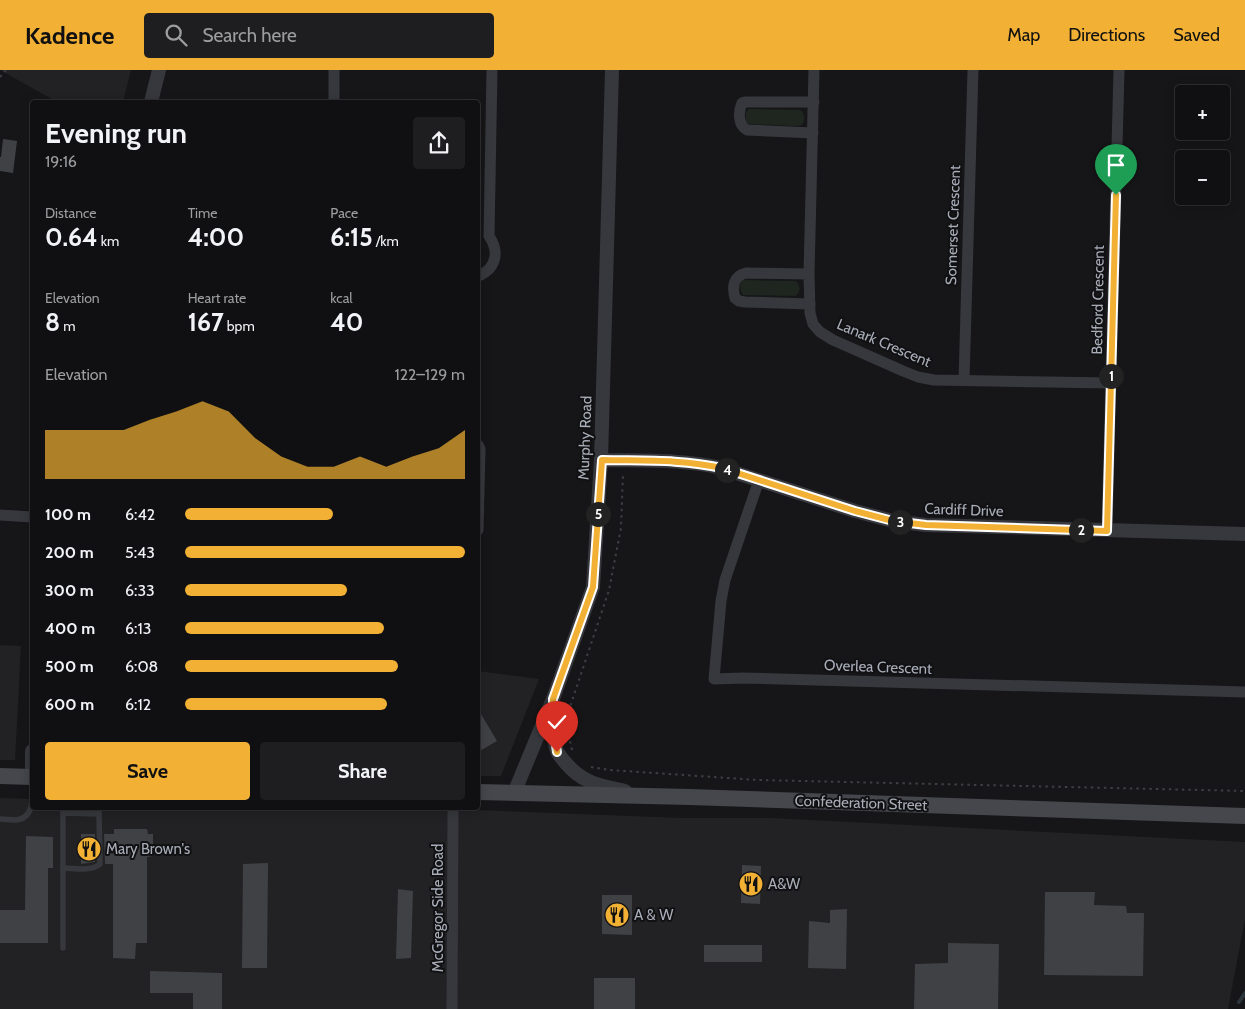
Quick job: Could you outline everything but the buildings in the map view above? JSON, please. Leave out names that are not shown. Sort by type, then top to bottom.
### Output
[{"type":"main road","points":[[0,776],[30,777]]},
{"type":"main road","name":"Confederation Street","points":[[480,792],[1245,816]]},
{"type":"street","points":[[151,100],[159,70]]},
{"type":"street","points":[[334,70],[334,100]]},
{"type":"street","points":[[480,275],[487,271],[493,263],[496,253],[494,244],[489,236],[492,70]]},
{"type":"street","name":"Murphy Road","points":[[514,793],[553,699],[593,587],[602,460],[612,70]]},
{"type":"street","name":"Lanark Crescent","points":[[814,70],[809,274],[810,313],[813,324],[820,332],[833,340],[918,377],[934,380],[1111,383]]},
{"type":"street","name":"Somerset Crescent","points":[[964,380],[973,70]]},
{"type":"street","name":"Bedford Crescent","points":[[1107,531],[1119,70]]},
{"type":"street","points":[[813,133],[747,130],[740,124],[740,106],[745,102],[814,102]]},
{"type":"street","points":[[809,274],[746,273],[737,277],[733,287],[735,298],[745,302],[810,304]]},
{"type":"street","name":"Cardiff Drive","points":[[602,460],[668,460],[722,468],[855,511],[893,521],[926,525],[1245,534]]},
{"type":"street","name":"Overlea Crescent","points":[[759,480],[725,580],[721,601],[714,679],[753,678],[1245,692]]},
{"type":"street","points":[[0,515],[30,516]]},
{"type":"street","points":[[553,699],[553,727],[557,752],[572,771],[595,784],[642,796]]},
{"type":"street","name":"McGregor Side Road","points":[[452,1009],[453,810]]},
{"type":"lane","points":[[0,819],[18,820],[24,818],[31,810]]},
{"type":"lane","points":[[63,868],[92,868],[100,864],[99,811],[63,810],[63,868],[63,948]]},
{"type":"path","points":[[0,77],[6,70]]},
{"type":"path","points":[[572,751],[568,732],[568,713],[610,590],[620,528],[624,460]]},
{"type":"path","points":[[585,765],[610,770],[758,780],[1245,791]]},
{"type":"shaded area","points":[[0,70],[131,70],[124,100],[53,100]]},
{"type":"shaded area","points":[[749,109],[799,110],[803,113],[804,120],[802,125],[797,126],[749,124],[746,121],[746,112]]},
{"type":"shaded area","points":[[742,280],[795,281],[799,286],[799,290],[795,296],[743,295],[740,288]]},
{"type":"shaded area","points":[[0,645],[21,646],[15,760],[0,760]]},
{"type":"shaded area","points":[[480,671],[539,679],[501,776],[480,776]]},
{"type":"shaded area","points":[[0,798],[30,799],[30,810],[476,810],[681,818],[771,818],[1245,842],[1245,919],[1228,1009],[0,1009]]},
{"type":"waterway","points":[[1239,1002],[1245,993]]},
{"type":"place","name":"Mary Brown's","points":[[89,849]]},
{"type":"place","name":"A&W","points":[[751,884]]},
{"type":"place","name":"A & W","points":[[617,915]]},
{"type":"route","points":[[557,752],[553,727],[553,699],[593,587],[602,460],[668,460],[706,464],[855,511],[907,523],[1107,531],[1116,195]]}]
